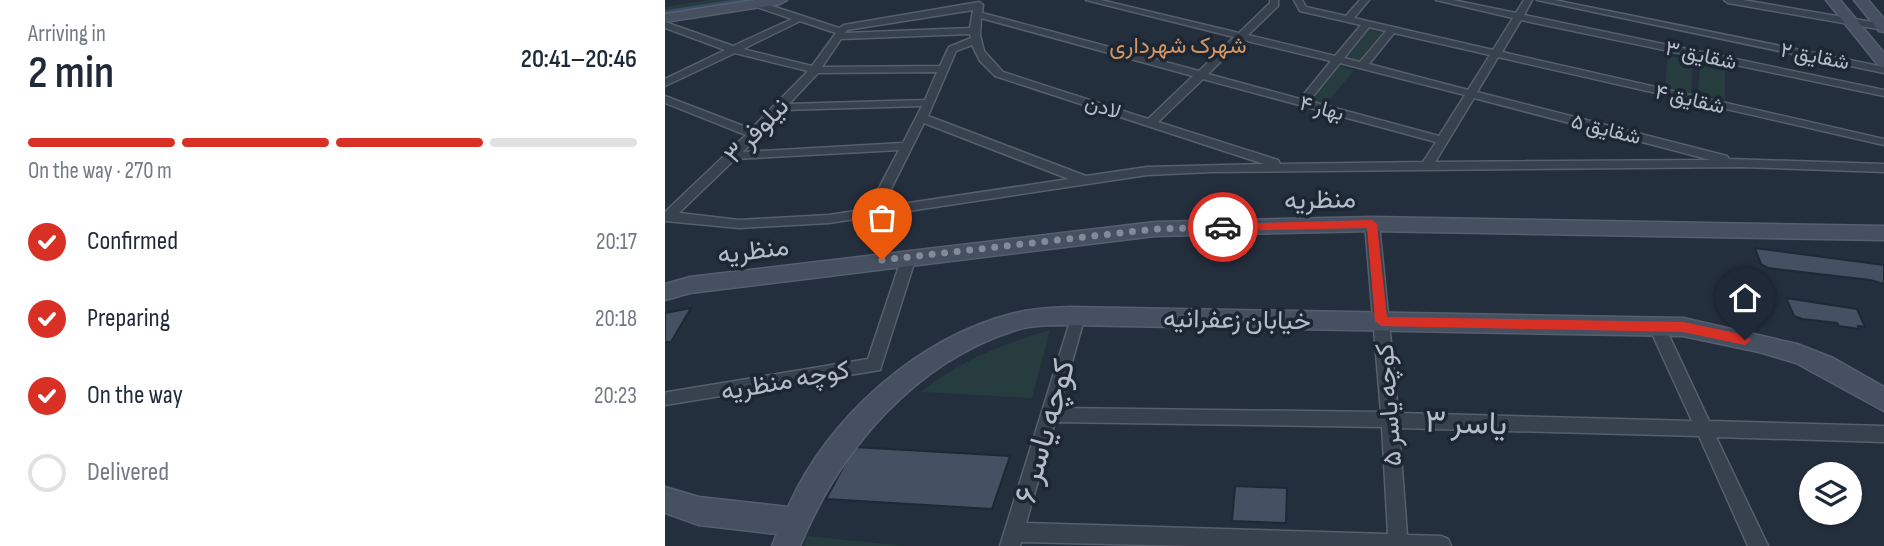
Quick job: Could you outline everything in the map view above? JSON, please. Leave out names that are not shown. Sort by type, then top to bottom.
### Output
[{"type":"street","points":[[665,4],[691,0]]},
{"type":"street","points":[[665,18],[779,0]]},
{"type":"street","name":"شقایق ۵","points":[[1090,0],[1361,65],[1741,163]]},
{"type":"street","points":[[1150,122],[1275,4],[1274,0]]},
{"type":"street","name":"شقایق ۴","points":[[1298,0],[1303,9],[1884,142]]},
{"type":"street","points":[[1348,19],[1364,0]]},
{"type":"street","name":"شقایق ۳","points":[[1440,0],[1884,93]]},
{"type":"street","points":[[1427,166],[1528,0]]},
{"type":"street","name":"شقایق ۲","points":[[1541,0],[1884,69]]},
{"type":"street","points":[[1728,0],[1884,27]]},
{"type":"street","points":[[1833,0],[1884,63]]},
{"type":"street","points":[[1861,0],[1884,27]]},
{"type":"street","points":[[757,4],[839,34],[975,35]]},
{"type":"street","points":[[839,34],[844,28],[978,7],[975,35]]},
{"type":"street","name":"بهار ۴","points":[[978,7],[1201,75],[1443,142]]},
{"type":"street","points":[[665,83],[798,19]]},
{"type":"street","points":[[1302,103],[1367,23]]},
{"type":"street","points":[[665,25],[734,50],[815,70],[944,69]]},
{"type":"street","points":[[1361,65],[1392,29]]},
{"type":"street","name":"نیلوفر ۳","points":[[666,216],[731,156],[815,70],[839,34]]},
{"type":"street","points":[[873,212],[922,118],[953,49],[975,35]]},
{"type":"street","name":"لادن","points":[[975,35],[984,62],[999,74],[1286,167]]},
{"type":"street","points":[[665,99],[753,134]]},
{"type":"street","points":[[779,107],[929,103]]},
{"type":"street","points":[[922,118],[1086,180]]},
{"type":"street","points":[[731,156],[907,146]]},
{"type":"street","points":[[666,216],[739,223],[829,219],[1146,171],[1286,167],[1741,163],[1884,168]]},
{"type":"street","name":"منظریه","points":[[665,292],[690,285],[1155,229],[1372,224],[1884,233]]},
{"type":"street","name":"کوچه یاسر ۵","points":[[1372,224],[1398,544]]},
{"type":"street","name":"منظریه","points":[[1855,233],[1884,240]]},
{"type":"street","name":"کوچه منظریه","points":[[668,399],[874,365],[909,257]]},
{"type":"street","name":"خیابان زعفرانیه","points":[[665,500],[790,534],[817,480],[859,419],[913,373],[966,342],[1012,322],[1078,316],[1683,327],[1804,356],[1884,400]]},
{"type":"street","name":"کوچه یاسر ۶","points":[[1012,539],[1078,316]]},
{"type":"street","points":[[1657,327],[1758,546]]},
{"type":"street","name":"یاسر ۳","points":[[1049,415],[1390,420],[1884,434]]},
{"type":"street","points":[[1012,539],[1441,546]]},
{"type":"green space","points":[[709,0],[760,0],[665,15],[665,7]]},
{"type":"green space","points":[[1368,28],[1383,31],[1359,61],[1344,57]]},
{"type":"green space","points":[[1668,56],[1693,60],[1691,93],[1665,87]]},
{"type":"green space","points":[[1700,62],[1725,67],[1725,100],[1698,94]]},
{"type":"green space","points":[[1338,66],[1354,70],[1326,105],[1309,100]]},
{"type":"green space","points":[[1050,330],[1032,398],[921,392],[951,371],[983,354]]},
{"type":"green space","points":[[807,536],[906,546],[804,546]]},
{"type":"building","points":[[1755,248],[1884,265],[1884,284],[1768,268],[1761,264]]},
{"type":"building","points":[[1786,298],[1857,309],[1865,327],[1858,326],[1859,329],[1839,326],[1837,323],[1802,319],[1794,316]]},
{"type":"building","points":[[691,308],[671,342],[665,342],[665,313]]},
{"type":"building","points":[[854,447],[1010,456],[992,509],[826,499]]},
{"type":"building","points":[[1235,486],[1287,488],[1286,523],[1232,521]]},
{"type":"waterway","points":[[665,12],[743,0]]},
{"type":"way so far","points":[[882,260],[1155,229],[1223,227]]},
{"type":"district","name":"شهرک شهرداری","points":[[1178,45]]},
{"type":"route","points":[[1223,227],[1372,224],[1381,321],[1683,327],[1745,340]]}]
